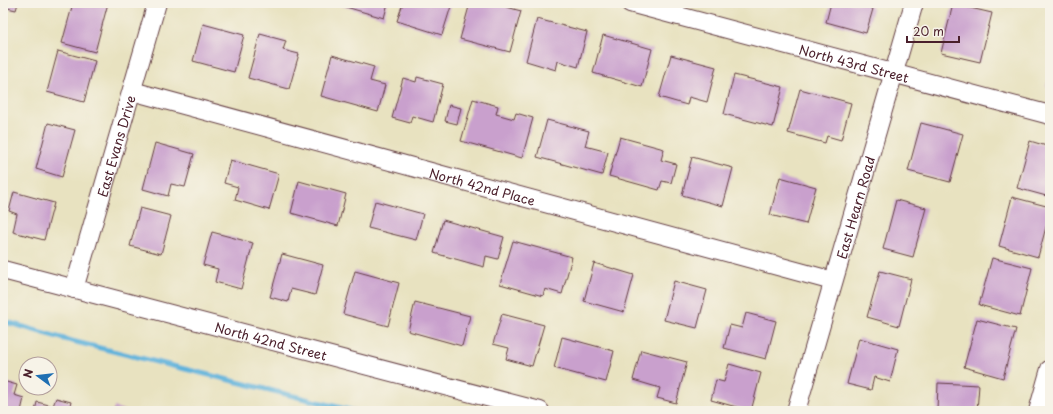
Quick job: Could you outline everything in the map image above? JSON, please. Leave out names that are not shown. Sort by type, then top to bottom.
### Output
[{"type":"street","name":"East Evans Drive","points":[[74,289],[158,3]]},
{"type":"street","name":"North 43rd Street","points":[[630,3],[659,7],[893,73],[1050,115]]},
{"type":"street","name":"East Hearn Road","points":[[796,411],[914,3]]},
{"type":"street","name":"North 42nd Place","points":[[132,91],[833,281]]},
{"type":"street","name":"North 42nd Street","points":[[3,270],[540,411]]},
{"type":"street","points":[[1038,411],[1050,370]]},
{"type":"building","points":[[3,3],[18,3],[16,10],[3,7]]},
{"type":"building","points":[[73,3],[108,3],[95,52],[62,43]]},
{"type":"building","points":[[332,3],[388,3],[384,18]]},
{"type":"building","points":[[403,3],[452,3],[442,35],[397,21]]},
{"type":"building","points":[[470,3],[492,3],[521,11],[510,52],[460,39]]},
{"type":"building","points":[[831,3],[872,3],[871,8],[873,9],[866,33],[826,22]]},
{"type":"building","points":[[953,4],[992,13],[980,62],[941,53]]},
{"type":"building","points":[[537,19],[587,32],[578,67],[558,61],[556,70],[526,61]]},
{"type":"building","points":[[203,24],[244,35],[234,72],[193,61]]},
{"type":"building","points":[[260,34],[286,41],[283,50],[299,54],[289,89],[248,78]]},
{"type":"building","points":[[603,35],[652,49],[642,87],[593,73]]},
{"type":"building","points":[[58,51],[95,61],[84,102],[47,92]]},
{"type":"building","points":[[332,55],[374,67],[370,81],[385,85],[378,112],[321,96]]},
{"type":"building","points":[[671,55],[716,67],[707,102],[689,97],[687,105],[659,97]]},
{"type":"building","points":[[734,75],[783,87],[773,127],[724,114]]},
{"type":"building","points":[[1050,75],[1050,87],[1046,86]]},
{"type":"building","points":[[417,77],[443,84],[433,122],[412,116],[410,123],[392,118],[403,78],[416,82]]},
{"type":"building","points":[[800,89],[851,103],[841,140],[827,136],[825,143],[788,133]]},
{"type":"building","points":[[473,99],[498,106],[496,114],[514,119],[516,113],[533,118],[522,158],[461,141]]},
{"type":"building","points":[[449,105],[461,108],[457,124],[445,121]]},
{"type":"building","points":[[547,120],[589,131],[585,146],[608,152],[602,175],[537,157]]},
{"type":"building","points":[[48,123],[75,130],[62,177],[36,169]]},
{"type":"building","points":[[921,123],[963,134],[950,182],[908,171]]},
{"type":"building","points":[[620,137],[664,149],[661,160],[676,164],[671,183],[662,181],[659,190],[609,176]]},
{"type":"building","points":[[1030,141],[1050,147],[1050,197],[1017,188]]},
{"type":"building","points":[[155,143],[194,154],[185,187],[171,184],[168,196],[143,189]]},
{"type":"building","points":[[692,157],[733,168],[723,206],[682,195]]},
{"type":"building","points":[[230,160],[279,174],[269,210],[235,200],[238,187],[224,183]]},
{"type":"building","points":[[780,177],[816,187],[806,224],[770,215]]},
{"type":"building","points":[[299,181],[346,194],[338,226],[291,213]]},
{"type":"building","points":[[14,192],[54,203],[44,240],[13,232],[17,214],[9,211]]},
{"type":"building","points":[[1012,197],[1050,207],[1038,257],[999,246]]},
{"type":"building","points":[[896,200],[926,208],[913,257],[883,249]]},
{"type":"building","points":[[375,201],[423,214],[416,240],[368,228]]},
{"type":"building","points":[[140,208],[171,216],[161,254],[130,246]]},
{"type":"building","points":[[443,220],[504,237],[498,259],[486,256],[484,267],[434,253]]},
{"type":"building","points":[[212,232],[253,243],[241,289],[215,282],[218,269],[203,265]]},
{"type":"building","points":[[513,241],[572,257],[562,294],[545,289],[543,296],[500,284]]},
{"type":"building","points":[[282,254],[323,265],[315,295],[291,289],[288,302],[270,297]]},
{"type":"building","points":[[992,258],[1032,268],[1020,316],[979,305]]},
{"type":"building","points":[[594,263],[634,275],[624,312],[584,301]]},
{"type":"building","points":[[355,271],[399,283],[388,326],[343,314]]},
{"type":"building","points":[[880,271],[911,279],[899,326],[867,317]]},
{"type":"building","points":[[674,281],[707,290],[697,328],[664,320]]},
{"type":"building","points":[[415,302],[470,316],[462,346],[408,331]]},
{"type":"building","points":[[746,313],[776,321],[766,359],[724,348],[730,325],[742,328]]},
{"type":"building","points":[[502,314],[544,325],[532,366],[506,359],[509,348],[493,344]]},
{"type":"building","points":[[977,319],[1016,329],[1003,378],[964,367]]},
{"type":"building","points":[[562,337],[614,351],[606,382],[554,368]]},
{"type":"building","points":[[859,338],[898,349],[890,382],[874,377],[871,390],[847,384]]},
{"type":"building","points":[[641,350],[687,362],[676,403],[657,398],[660,388],[633,380]]},
{"type":"building","points":[[729,364],[761,373],[751,411],[711,400],[716,380],[724,382]]},
{"type":"building","points":[[3,381],[17,385],[14,395],[24,398],[21,411],[3,411]]},
{"type":"building","points":[[938,383],[979,385],[977,411],[937,411]]},
{"type":"building","points":[[56,398],[71,402],[69,409],[73,411],[35,411],[37,402],[53,406]]},
{"type":"building","points":[[114,407],[128,411],[113,411]]},
{"type":"waterway","points":[[3,321],[68,340],[354,411]]}]
